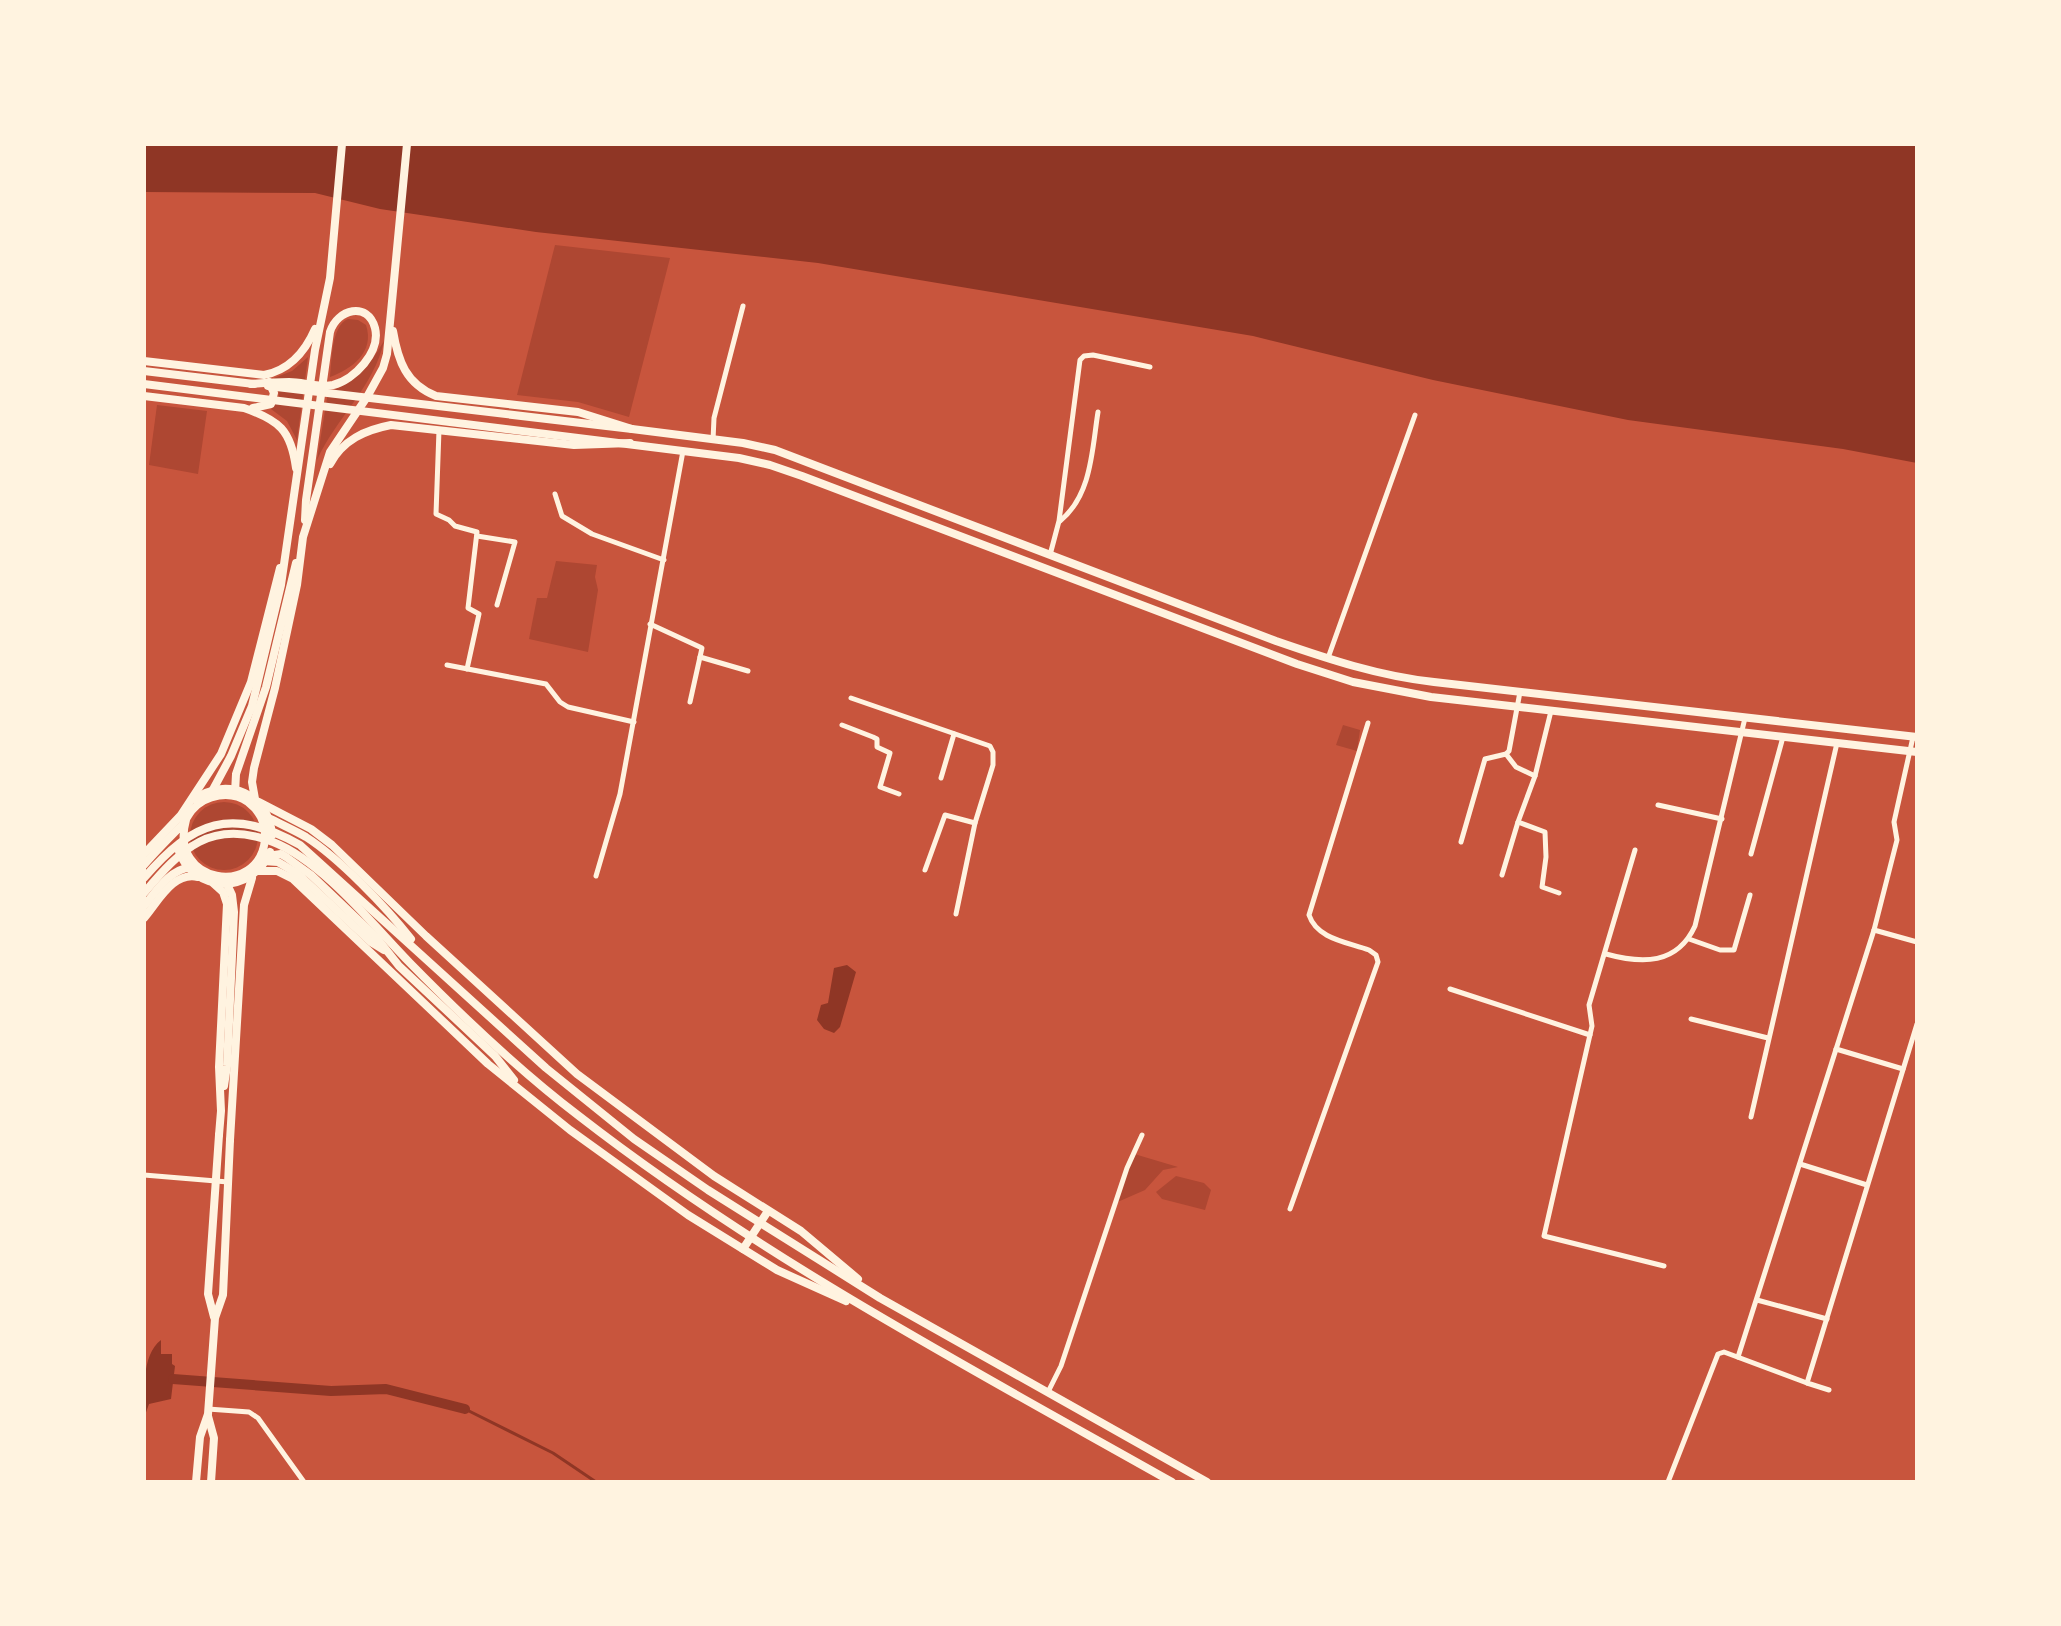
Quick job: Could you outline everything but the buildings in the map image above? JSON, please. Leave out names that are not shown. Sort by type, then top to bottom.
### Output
[{"type":"main road","points":[[209,797],[262,686],[332,260],[342,144]]},
{"type":"main road","points":[[303,537],[327,460],[338,437],[367,397],[383,368],[392,320],[407,144]]},
{"type":"main road","points":[[144,361],[251,374],[273,373],[300,356],[323,309]]},
{"type":"main road","points":[[196,1482],[200,1437],[208,1409],[215,1318],[223,1295],[244,905],[265,837],[252,782],[254,768],[293,607],[303,537],[330,332],[335,320],[344,313],[361,313],[373,323],[376,334],[366,361],[343,381],[325,386],[290,382],[251,384]]},
{"type":"main road","points":[[392,320],[398,360],[414,384],[424,391],[436,396],[578,412],[632,429]]},
{"type":"main road","points":[[144,371],[632,429],[775,450],[1328,659],[1413,680],[1915,737]]},
{"type":"main road","points":[[144,396],[244,408],[271,404],[274,387],[251,374]]},
{"type":"main road","points":[[144,384],[630,443],[770,465],[1271,654],[1380,688],[1431,697],[1914,752]]},
{"type":"main road","points":[[244,408],[260,413],[281,426],[293,449],[297,479]]},
{"type":"main road","points":[[318,490],[341,449],[362,433],[391,425],[574,445],[630,443]]},
{"type":"main road","points":[[199,877],[187,867],[179,853],[176,829],[221,754],[244,702],[287,544]]},
{"type":"main road","points":[[235,796],[236,774],[301,547]]},
{"type":"main road","points":[[1122,597],[1127,584]]},
{"type":"main road","points":[[1271,654],[1276,641]]},
{"type":"main road","points":[[191,802],[206,792],[225,788],[239,790],[327,853],[394,917],[421,952]]},
{"type":"main road","points":[[144,854],[197,805],[209,797],[222,795],[257,804],[311,829],[332,845],[556,1056],[599,1092],[714,1176],[801,1231],[880,1298]]},
{"type":"main road","points":[[256,869],[268,856],[272,838],[271,825],[257,804]]},
{"type":"main road","points":[[144,865],[183,818]]},
{"type":"main road","points":[[183,818],[183,843],[188,856],[216,880],[227,904],[219,1067],[221,1103]]},
{"type":"main road","points":[[144,878],[175,844],[206,827],[234,823],[263,827],[281,834],[313,854],[546,1068],[634,1139],[880,1298],[1207,1482]]},
{"type":"main road","points":[[144,893],[181,852],[210,837],[234,834],[261,838],[295,853],[536,1081],[625,1152],[872,1313],[1172,1482]]},
{"type":"main road","points":[[268,856],[286,857],[311,875],[376,937],[396,969]]},
{"type":"main road","points":[[216,880],[256,869],[270,861],[288,866],[371,942],[411,964]]},
{"type":"main road","points":[[144,906],[175,872],[196,866]]},
{"type":"main road","points":[[256,869],[286,874],[396,969],[488,1064],[616,1165],[777,1270],[872,1313]]},
{"type":"main road","points":[[144,918],[174,882],[184,876],[216,880],[228,885],[234,902],[227,1066],[221,1103],[208,1294],[215,1318]]},
{"type":"main road","points":[[396,969],[426,936]]},
{"type":"main road","points":[[743,1249],[768,1211]]},
{"type":"main road","points":[[208,1409],[214,1438],[211,1482]]},
{"type":"street","points":[[713,440],[714,418],[743,306]]},
{"type":"street","points":[[1050,555],[1059,521],[1080,360],[1093,355],[1150,367]]},
{"type":"street","points":[[1059,521],[1073,510],[1082,492],[1098,412]]},
{"type":"street","points":[[1328,659],[1415,415]]},
{"type":"street","points":[[439,429],[436,514],[455,526],[477,532],[468,608],[480,612],[467,669]]},
{"type":"street","points":[[596,876],[620,794],[683,451]]},
{"type":"street","points":[[555,494],[562,516],[592,534],[664,560]]},
{"type":"street","points":[[477,536],[515,542],[497,605]]},
{"type":"street","points":[[650,624],[702,647],[690,702]]},
{"type":"street","points":[[700,657],[748,671]]},
{"type":"street","points":[[447,665],[546,684],[568,707],[634,722]]},
{"type":"street","points":[[1506,754],[1520,692]]},
{"type":"street","points":[[851,698],[990,746],[993,752],[993,765],[975,823],[956,914]]},
{"type":"street","points":[[1502,875],[1535,776],[1551,711]]},
{"type":"street","points":[[1606,954],[1645,962],[1665,956],[1689,939],[1695,926],[1745,718]]},
{"type":"street","points":[[1290,1209],[1378,962],[1376,955],[1369,950],[1320,932],[1313,926],[1309,915],[1368,723]]},
{"type":"street","points":[[842,725],[877,739],[877,747],[890,753],[880,787],[899,794]]},
{"type":"street","points":[[941,778],[954,734]]},
{"type":"street","points":[[1751,854],[1783,737]]},
{"type":"street","points":[[1738,1357],[1874,930],[1897,840],[1894,822],[1914,752],[1915,737]]},
{"type":"street","points":[[1751,1117],[1837,743]]},
{"type":"street","points":[[1506,754],[1516,767],[1535,776]]},
{"type":"street","points":[[1461,842],[1485,759],[1506,754]]},
{"type":"street","points":[[1658,805],[1722,819]]},
{"type":"street","points":[[925,870],[945,815],[975,823]]},
{"type":"street","points":[[1518,822],[1545,832],[1542,887],[1559,893]]},
{"type":"street","points":[[1635,850],[1589,1005],[1592,1026],[1544,1236],[1664,1266]]},
{"type":"street","points":[[1689,939],[1732,951],[1750,895]]},
{"type":"street","points":[[1874,930],[1917,942]]},
{"type":"street","points":[[1450,989],[1590,1035]]},
{"type":"street","points":[[1691,1019],[1768,1038]]},
{"type":"street","points":[[1807,1383],[1917,1024]]},
{"type":"street","points":[[1836,1049],[1903,1069]]},
{"type":"street","points":[[1048,1392],[1061,1366],[1127,1168],[1142,1135]]},
{"type":"street","points":[[1800,1164],[1867,1185]]},
{"type":"street","points":[[144,1175],[228,1182]]},
{"type":"street","points":[[1757,1300],[1827,1319]]},
{"type":"street","points":[[1668,1482],[1713,1359],[1718,1354],[1724,1352],[1829,1390]]},
{"type":"street","points":[[208,1409],[249,1412],[258,1418],[304,1482]]},
{"type":"shaded area","points":[[144,144],[1917,144],[1917,463],[1843,449],[1628,420],[1433,380],[1253,336],[818,263],[536,232],[380,209],[315,193],[144,192]]},
{"type":"shaded area","points":[[555,245],[670,258],[629,417],[578,402],[517,395]]},
{"type":"shaded area","points":[[348,319],[366,325],[367,343],[360,358],[330,377],[335,336]]},
{"type":"shaded area","points":[[384,341],[372,373],[317,460],[328,392],[346,384],[360,372]]},
{"type":"shaded area","points":[[308,357],[297,440],[287,421],[271,409],[279,394],[274,378],[292,371]]},
{"type":"shaded area","points":[[157,405],[207,411],[198,474],[149,465]]},
{"type":"shaded area","points":[[556,561],[597,565],[595,577],[598,590],[588,652],[529,639],[537,598],[547,598]]},
{"type":"shaded area","points":[[1343,725],[1360,730],[1357,751],[1336,745]]},
{"type":"shaded area","points":[[231,802],[252,817],[258,836],[256,849],[248,860],[231,870],[217,870],[200,860],[192,849],[190,829],[200,812],[211,804]]},
{"type":"shaded area","points":[[847,965],[856,972],[840,1027],[834,1033],[824,1029],[817,1020],[821,1005],[828,1003],[834,968]]},
{"type":"shaded area","points":[[1131,1153],[1178,1167],[1163,1170],[1145,1190],[1113,1204]]},
{"type":"shaded area","points":[[1176,1176],[1204,1183],[1211,1190],[1205,1210],[1162,1199],[1156,1192]]},
{"type":"shaded area","points":[[161,1340],[161,1354],[172,1354],[172,1364],[175,1366],[171,1399],[149,1404],[144,1418],[147,1365]]},
{"type":"waterway","points":[[173,1379],[331,1391],[386,1389],[465,1409]]},
{"type":"waterway","points":[[465,1409],[553,1453],[596,1482]]}]
